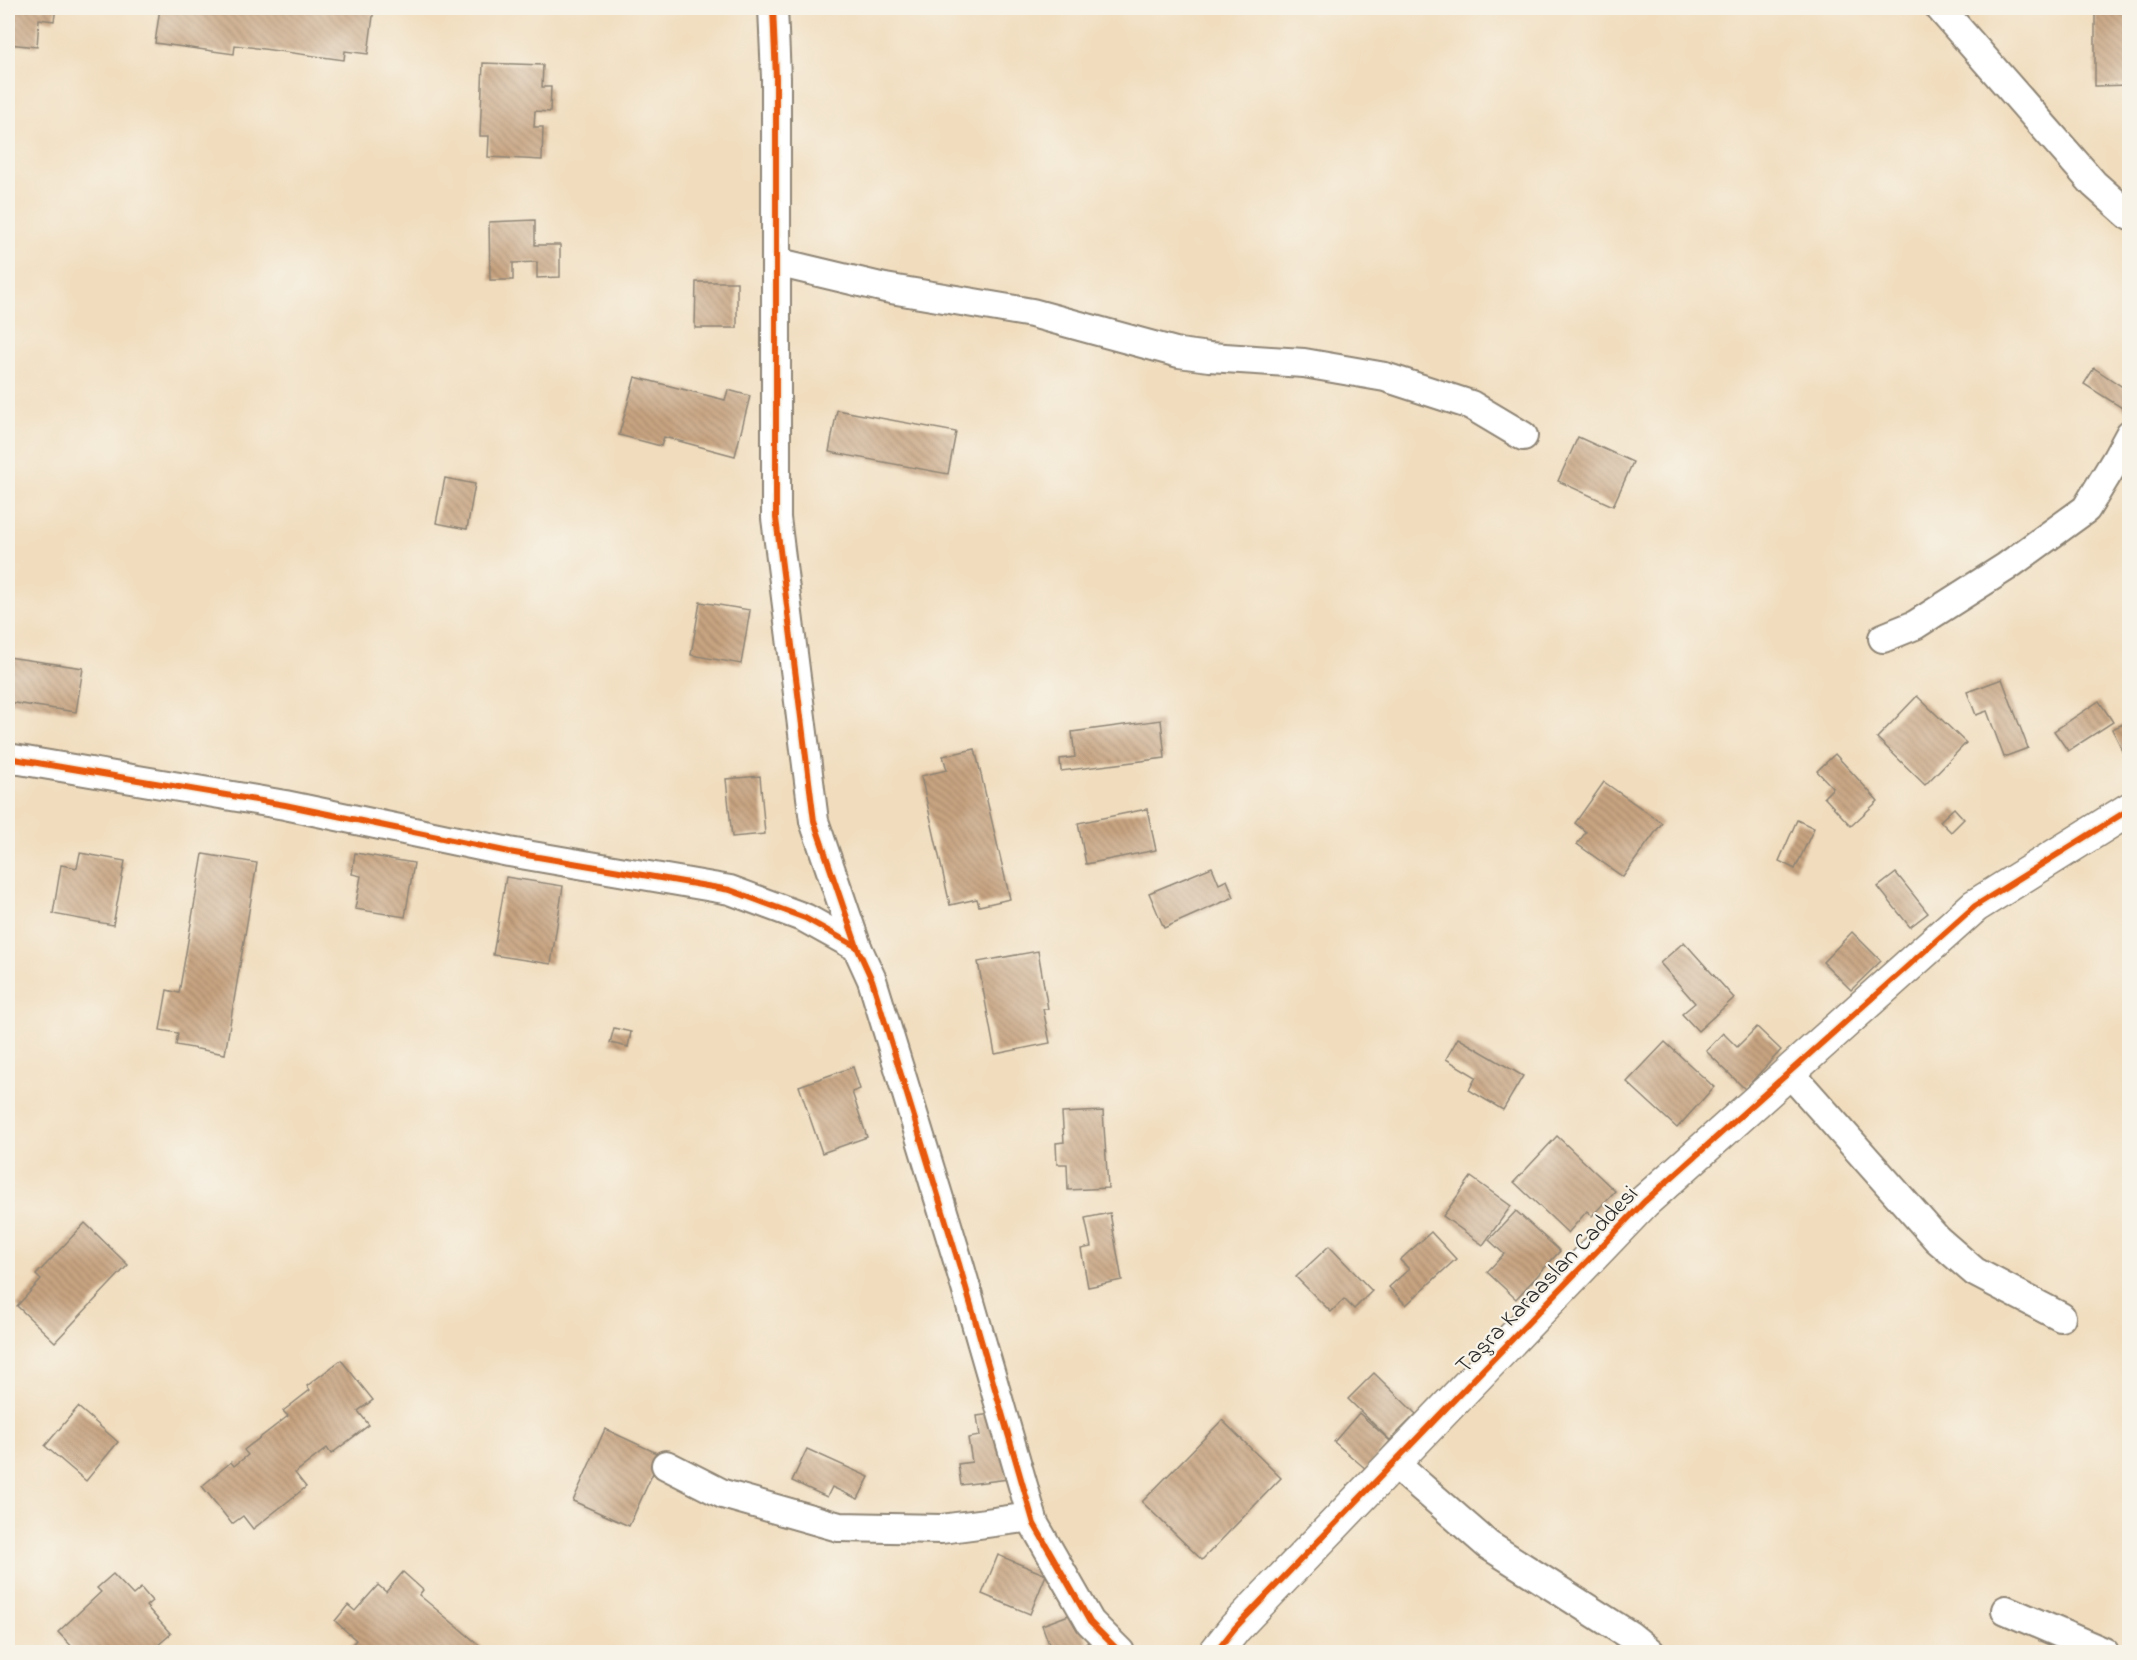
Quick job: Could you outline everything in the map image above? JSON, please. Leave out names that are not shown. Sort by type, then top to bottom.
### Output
[{"type":"street","points":[[773,8],[776,78],[776,518],[814,822],[857,946],[872,980],[956,1253],[1034,1524],[1090,1622],[1120,1653]]},
{"type":"street","points":[[1940,8],[2094,184],[2130,216]]},
{"type":"street","points":[[776,262],[885,288],[1032,313],[1179,353],[1304,363],[1385,377],[1471,405],[1523,436]]},
{"type":"street","points":[[1883,638],[1915,625],[2006,567],[2086,509],[2130,434]]},
{"type":"street","points":[[8,758],[285,805],[509,852],[730,890],[805,918],[857,946]]},
{"type":"street","name":"Taşra Karaaslan Caddesi","points":[[1216,1653],[1243,1620],[1644,1202],[1975,906],[2130,809]]},
{"type":"street","points":[[1789,1072],[1937,1239],[1975,1272],[2061,1317]]},
{"type":"street","points":[[1394,1463],[1488,1545],[1629,1635],[1650,1653]]},
{"type":"street","points":[[666,1465],[723,1494],[839,1527],[940,1529],[1032,1517]]},
{"type":"street","points":[[2006,1610],[2104,1653]]},
{"type":"building","points":[[8,8],[56,8],[54,21],[39,19],[37,47],[8,44]]},
{"type":"building","points":[[160,8],[374,8],[368,54],[345,51],[344,60],[235,45],[234,54],[155,43]]},
{"type":"building","points":[[2095,8],[2130,8],[2130,85],[2095,86]]},
{"type":"building","points":[[483,63],[543,65],[542,87],[551,87],[550,112],[535,111],[534,127],[543,127],[542,160],[488,157],[489,136],[480,136]]},
{"type":"building","points":[[535,220],[535,245],[560,245],[560,277],[537,278],[537,262],[513,263],[513,280],[490,280],[489,222]]},
{"type":"building","points":[[696,282],[737,282],[737,328],[695,328]]},
{"type":"building","points":[[2094,368],[2130,392],[2130,413],[2084,384]]},
{"type":"building","points":[[635,377],[725,400],[728,390],[750,396],[735,456],[664,437],[661,446],[619,435]]},
{"type":"building","points":[[837,410],[956,432],[948,474],[829,452]]},
{"type":"building","points":[[1578,437],[1633,462],[1613,506],[1558,481]]},
{"type":"building","points":[[445,478],[475,484],[467,529],[436,523]]},
{"type":"building","points":[[700,602],[750,610],[741,664],[691,655]]},
{"type":"building","points":[[8,657],[83,668],[76,712],[8,702]]},
{"type":"building","points":[[2002,679],[2028,748],[2004,757],[1987,711],[1976,715],[1967,692]]},
{"type":"building","points":[[1917,696],[1966,743],[1925,785],[1877,738]]},
{"type":"building","points":[[2099,701],[2113,722],[2068,751],[2054,731]]},
{"type":"building","points":[[1161,720],[1165,758],[1061,771],[1060,759],[1075,757],[1072,732]]},
{"type":"building","points":[[2130,721],[2130,765],[2112,729]]},
{"type":"building","points":[[975,749],[1010,899],[979,906],[977,899],[950,905],[921,776],[947,770],[943,756]]},
{"type":"building","points":[[1835,754],[1878,801],[1851,826],[1824,797],[1833,788],[1817,771]]},
{"type":"building","points":[[760,776],[765,834],[732,837],[726,779]]},
{"type":"building","points":[[1604,782],[1662,823],[1623,877],[1577,844],[1586,832],[1575,823]]},
{"type":"building","points":[[1954,808],[1964,819],[1951,832],[1940,821]]},
{"type":"building","points":[[1147,809],[1156,850],[1086,864],[1078,823]]},
{"type":"building","points":[[1797,820],[1814,828],[1795,869],[1779,861]]},
{"type":"building","points":[[80,853],[125,861],[113,925],[53,914],[61,865],[77,868]]},
{"type":"building","points":[[355,853],[414,863],[405,917],[355,909],[361,876],[352,874]]},
{"type":"building","points":[[203,854],[257,863],[225,1054],[176,1045],[178,1033],[160,1030],[167,990],[179,993]]},
{"type":"building","points":[[1212,867],[1219,884],[1227,880],[1234,897],[1164,928],[1149,893]]},
{"type":"building","points":[[1896,873],[1928,913],[1910,927],[1878,887]]},
{"type":"building","points":[[506,877],[563,886],[551,964],[493,955]]},
{"type":"building","points":[[1852,932],[1881,961],[1851,990],[1823,962]]},
{"type":"building","points":[[1684,942],[1734,998],[1698,1031],[1682,1014],[1695,1003],[1660,963]]},
{"type":"building","points":[[1038,951],[1048,1009],[1043,1009],[1050,1043],[995,1054],[978,962]]},
{"type":"building","points":[[1757,1027],[1781,1050],[1745,1089],[1706,1051],[1723,1033],[1737,1047]]},
{"type":"building","points":[[614,1028],[631,1032],[628,1047],[610,1043]]},
{"type":"building","points":[[1458,1038],[1523,1076],[1503,1110],[1469,1090],[1476,1077],[1446,1059]]},
{"type":"building","points":[[1665,1042],[1714,1087],[1677,1128],[1627,1082]]},
{"type":"building","points":[[853,1067],[860,1089],[852,1092],[867,1137],[822,1153],[799,1086]]},
{"type":"building","points":[[1103,1111],[1108,1188],[1068,1190],[1067,1164],[1057,1164],[1056,1143],[1064,1142],[1062,1113]]},
{"type":"building","points":[[1557,1136],[1615,1191],[1592,1216],[1587,1211],[1568,1233],[1514,1182]]},
{"type":"building","points":[[1471,1177],[1511,1206],[1483,1245],[1443,1216]]},
{"type":"building","points":[[1516,1211],[1560,1251],[1516,1299],[1487,1272],[1504,1254],[1489,1240]]},
{"type":"building","points":[[1110,1213],[1122,1280],[1088,1287],[1081,1249],[1091,1247],[1085,1218]]},
{"type":"building","points":[[85,1223],[128,1265],[55,1342],[17,1306],[41,1280],[36,1275]]},
{"type":"building","points":[[1431,1232],[1456,1259],[1406,1305],[1389,1287],[1409,1269],[1400,1260]]},
{"type":"building","points":[[1329,1246],[1372,1291],[1354,1309],[1344,1299],[1331,1312],[1296,1277]]},
{"type":"building","points":[[341,1360],[373,1400],[358,1411],[369,1425],[331,1454],[327,1448],[295,1473],[306,1487],[253,1529],[243,1516],[232,1524],[202,1486],[231,1462],[234,1466],[248,1455],[244,1450],[288,1416],[283,1411],[310,1390],[307,1386]]},
{"type":"building","points":[[1374,1373],[1416,1414],[1390,1440],[1348,1399]]},
{"type":"building","points":[[78,1407],[118,1442],[86,1481],[45,1446]]},
{"type":"building","points":[[999,1413],[1008,1479],[961,1485],[958,1464],[972,1462],[968,1438],[980,1436],[977,1416]]},
{"type":"building","points":[[1359,1413],[1390,1441],[1366,1469],[1334,1442]]},
{"type":"building","points":[[1222,1420],[1281,1478],[1202,1560],[1142,1502]]},
{"type":"building","points":[[605,1429],[661,1455],[629,1526],[573,1501]]},
{"type":"building","points":[[807,1449],[869,1477],[858,1499],[832,1487],[827,1497],[792,1481]]},
{"type":"building","points":[[998,1555],[1046,1575],[1030,1614],[982,1594]]},
{"type":"building","points":[[403,1572],[423,1590],[419,1595],[484,1649],[481,1652],[352,1652],[348,1649],[356,1640],[335,1621],[348,1605],[355,1611],[378,1585],[386,1592]]},
{"type":"building","points":[[113,1574],[133,1595],[141,1588],[152,1601],[146,1606],[171,1634],[150,1652],[77,1652],[58,1632],[101,1592],[97,1588]]},
{"type":"building","points":[[1077,1612],[1088,1643],[1061,1652],[1052,1652],[1042,1625]]},
{"type":"cycle path","points":[[773,8],[776,78],[776,518],[814,821],[857,947]]},
{"type":"cycle path","points":[[8,758],[285,805],[509,852],[730,890],[805,918],[857,947],[872,980],[959,1264],[1034,1524],[1090,1622],[1120,1652]]},
{"type":"cycle path","points":[[1216,1652],[1235,1628],[1644,1202],[1975,906],[2130,809]]}]
